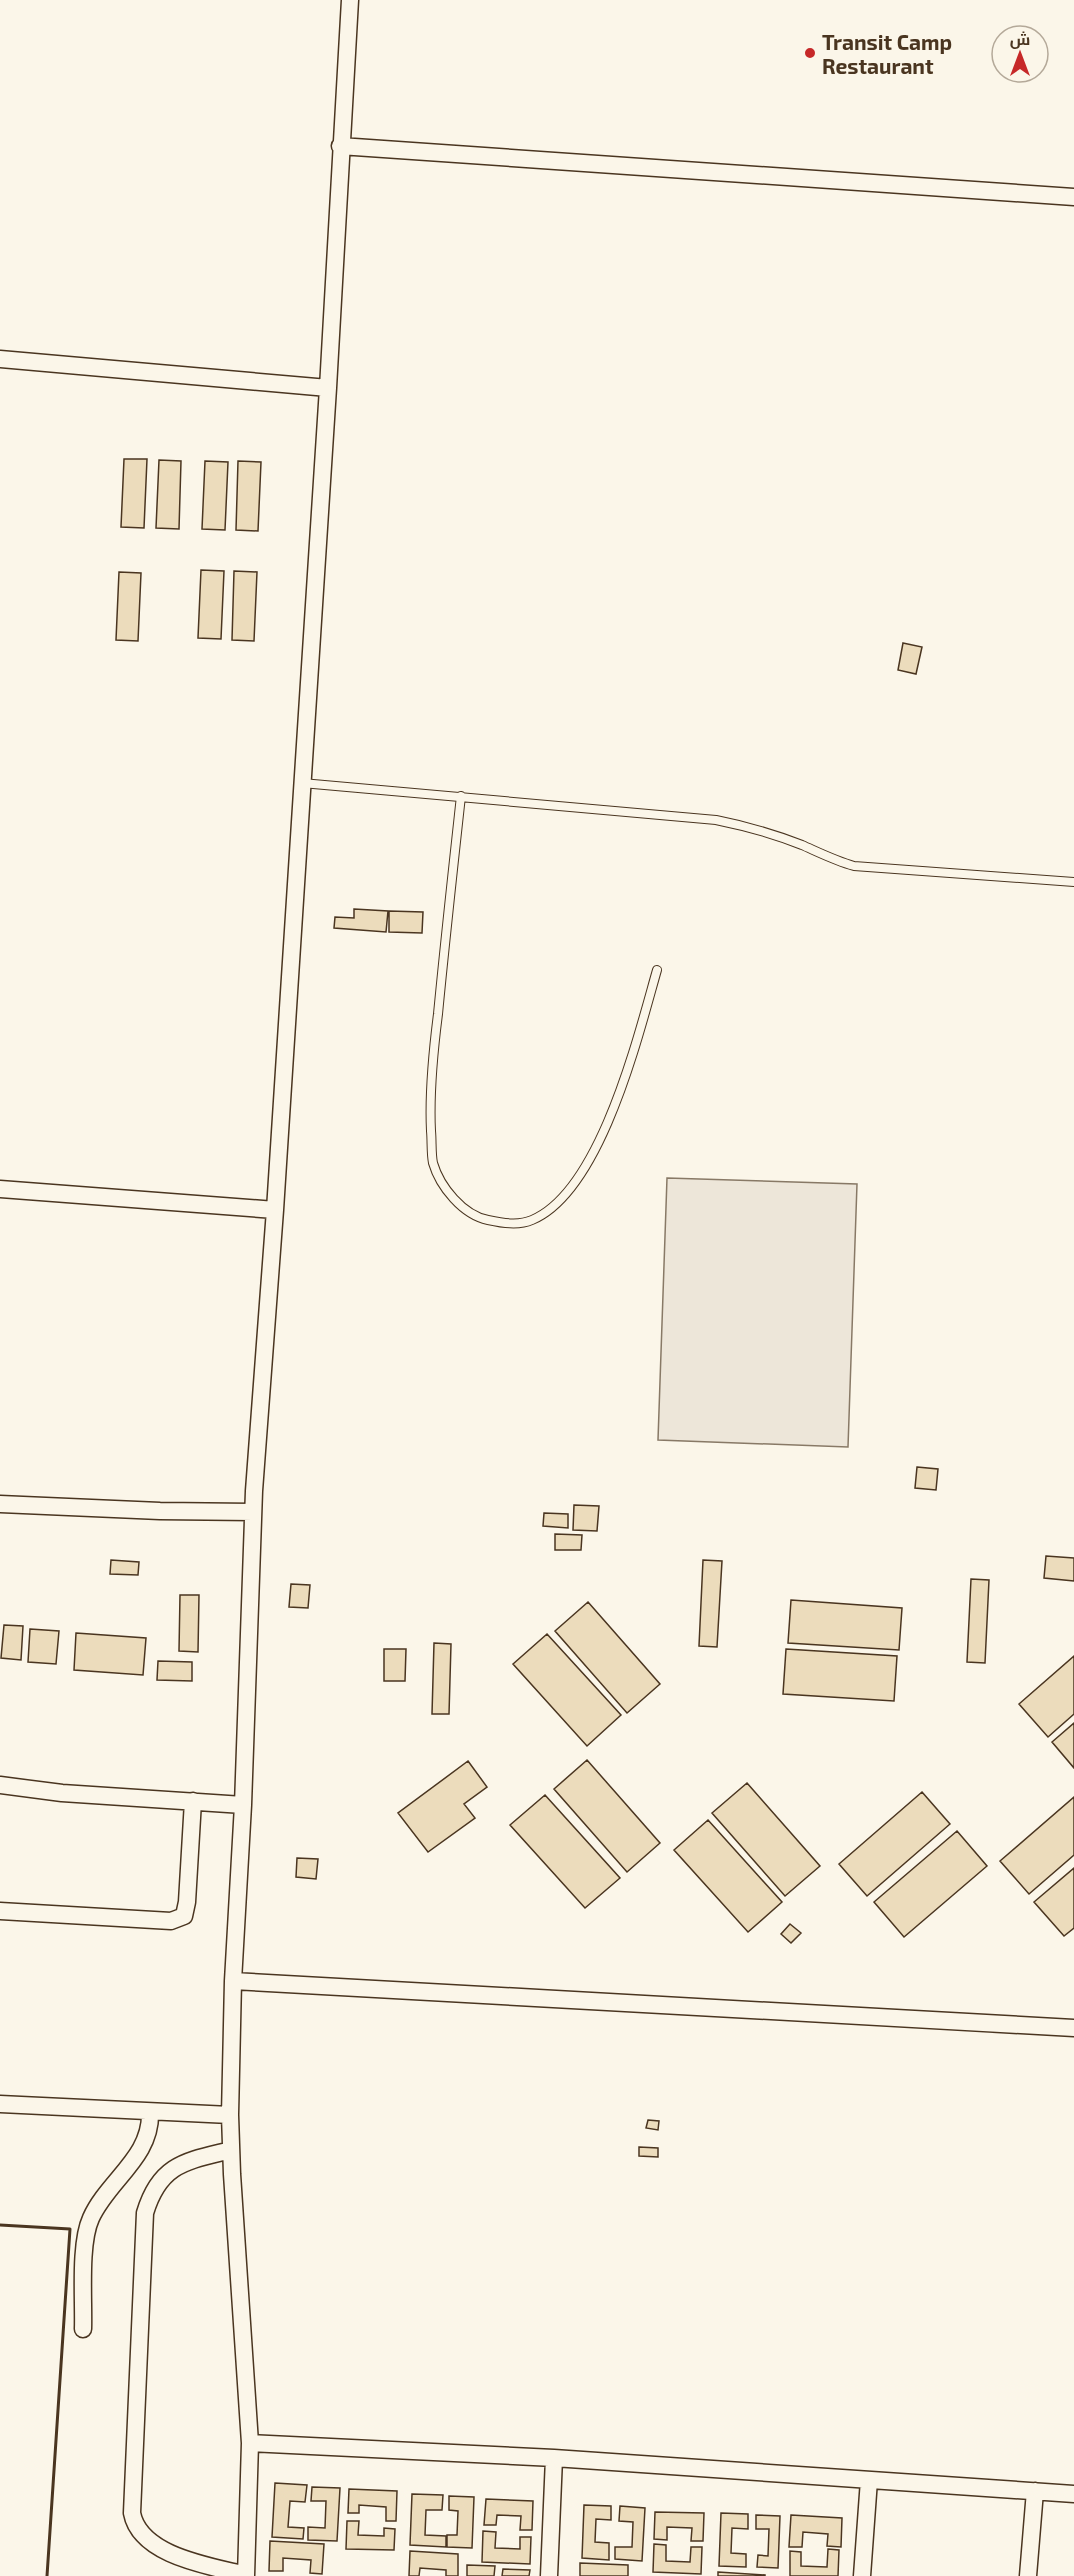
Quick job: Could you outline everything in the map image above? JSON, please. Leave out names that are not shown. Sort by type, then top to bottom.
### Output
[{"type":"street","points":[[231,2150],[183,2162],[172,2169],[155,2189],[146,2212],[132,2513],[134,2525],[153,2544],[186,2559],[246,2575],[250,2443],[231,2150],[233,1981],[243,1805],[253,1512],[275,1210],[328,388],[350,0]]},
{"type":"street","points":[[340,146],[1074,197]]},
{"type":"street","points":[[0,359],[328,388]]},
{"type":"street","points":[[0,1189],[275,1210]]},
{"type":"street","points":[[0,1504],[160,1511],[253,1512]]},
{"type":"street","points":[[0,1785],[62,1794],[243,1805]]},
{"type":"street","points":[[0,1911],[171,1921],[184,1916],[187,1902],[193,1801]]},
{"type":"street","points":[[233,1981],[1074,2028]]},
{"type":"street","points":[[0,2104],[231,2115]]},
{"type":"street","points":[[83,2329],[85,2245],[88,2226],[97,2207],[142,2150],[149,2129],[150,2112]]},
{"type":"street","points":[[250,2443],[554,2458],[1074,2494]]},
{"type":"street","points":[[549,2576],[554,2458]]},
{"type":"street","points":[[862,2576],[869,2480]]},
{"type":"street","points":[[1028,2576],[1035,2491]]},
{"type":"lane","points":[[302,783],[716,820],[752,827],[802,845],[837,862],[854,866],[1074,882]]},
{"type":"lane","points":[[461,796],[429,1092],[433,1162],[441,1182],[454,1200],[481,1218],[508,1224],[531,1221],[550,1209],[573,1188],[610,1116],[629,1071],[657,970]]},
{"type":"shaded area","points":[[667,1178],[857,1184],[848,1447],[658,1440]]},
{"type":"building","points":[[124,459],[147,459],[144,528],[121,527]]},
{"type":"building","points":[[159,460],[181,461],[179,529],[156,528]]},
{"type":"building","points":[[205,461],[228,462],[225,530],[202,529]]},
{"type":"building","points":[[238,461],[261,462],[258,531],[236,530]]},
{"type":"building","points":[[201,570],[224,571],[221,639],[198,638]]},
{"type":"building","points":[[234,571],[257,572],[254,641],[232,640]]},
{"type":"building","points":[[119,572],[141,573],[138,641],[116,640]]},
{"type":"building","points":[[903,643],[922,647],[916,674],[898,670]]},
{"type":"building","points":[[354,909],[388,911],[386,932],[334,928],[335,917],[354,918]]},
{"type":"building","points":[[389,911],[423,912],[422,933],[389,932]]},
{"type":"building","points":[[917,1467],[938,1469],[936,1490],[915,1488]]},
{"type":"building","points":[[574,1505],[599,1506],[597,1531],[573,1530]]},
{"type":"building","points":[[544,1513],[568,1514],[568,1528],[543,1526]]},
{"type":"building","points":[[555,1534],[582,1535],[581,1550],[555,1550]]},
{"type":"building","points":[[1046,1556],[1074,1558],[1074,1581],[1044,1578]]},
{"type":"building","points":[[111,1560],[139,1562],[138,1575],[110,1574]]},
{"type":"building","points":[[703,1560],[722,1561],[717,1647],[699,1646]]},
{"type":"building","points":[[971,1579],[989,1580],[985,1663],[967,1662]]},
{"type":"building","points":[[291,1584],[310,1585],[308,1608],[289,1607]]},
{"type":"building","points":[[180,1595],[199,1595],[198,1652],[179,1651]]},
{"type":"building","points":[[791,1600],[902,1608],[899,1650],[788,1643]]},
{"type":"building","points":[[588,1602],[660,1684],[627,1713],[555,1631]]},
{"type":"building","points":[[4,1625],[23,1626],[21,1660],[1,1658]]},
{"type":"building","points":[[30,1629],[59,1631],[56,1664],[28,1662]]},
{"type":"building","points":[[76,1633],[146,1638],[143,1675],[74,1670]]},
{"type":"building","points":[[547,1634],[621,1715],[587,1746],[513,1664]]},
{"type":"building","points":[[434,1643],[451,1644],[449,1714],[432,1714]]},
{"type":"building","points":[[384,1649],[406,1649],[405,1681],[384,1681]]},
{"type":"building","points":[[786,1649],[897,1656],[894,1701],[783,1694]]},
{"type":"building","points":[[1074,1656],[1074,1714],[1048,1737],[1019,1704]]},
{"type":"building","points":[[158,1661],[192,1662],[192,1681],[157,1680]]},
{"type":"building","points":[[1074,1723],[1074,1768],[1052,1742]]},
{"type":"building","points":[[587,1760],[660,1843],[627,1872],[554,1789]]},
{"type":"building","points":[[468,1761],[487,1787],[464,1804],[475,1818],[428,1852],[398,1813]]},
{"type":"building","points":[[747,1783],[820,1866],[785,1896],[712,1813]]},
{"type":"building","points":[[922,1792],[950,1824],[867,1896],[839,1864]]},
{"type":"building","points":[[545,1795],[620,1878],[585,1908],[510,1825]]},
{"type":"building","points":[[1074,1797],[1074,1855],[1029,1894],[1000,1861]]},
{"type":"building","points":[[708,1820],[782,1902],[748,1932],[674,1850]]},
{"type":"building","points":[[957,1831],[987,1866],[904,1937],[874,1902]]},
{"type":"building","points":[[297,1858],[318,1859],[316,1879],[296,1877]]},
{"type":"building","points":[[1074,1868],[1074,1928],[1064,1936],[1034,1902]]},
{"type":"building","points":[[790,1924],[801,1933],[791,1943],[781,1934]]},
{"type":"building","points":[[648,2120],[659,2121],[658,2130],[646,2128]]},
{"type":"building","points":[[639,2147],[658,2148],[658,2157],[639,2156]]},
{"type":"building","points":[[275,2483],[307,2485],[305,2502],[290,2501],[288,2527],[304,2528],[303,2539],[272,2537]]},
{"type":"building","points":[[312,2487],[340,2488],[337,2541],[308,2540],[308,2527],[325,2528],[326,2501],[311,2501]]},
{"type":"building","points":[[349,2489],[397,2491],[396,2521],[386,2521],[386,2507],[359,2505],[359,2513],[348,2513]]},
{"type":"building","points":[[412,2494],[443,2495],[442,2510],[426,2510],[425,2535],[446,2536],[446,2547],[410,2545]]},
{"type":"building","points":[[449,2496],[474,2497],[472,2548],[447,2547],[447,2535],[457,2535],[458,2511],[449,2510]]},
{"type":"building","points":[[486,2499],[533,2501],[532,2530],[520,2530],[521,2516],[497,2515],[496,2525],[484,2525]]},
{"type":"building","points":[[584,2505],[611,2506],[611,2520],[596,2519],[595,2542],[609,2543],[609,2560],[582,2558]]},
{"type":"building","points":[[620,2506],[645,2508],[642,2561],[615,2559],[615,2547],[632,2547],[633,2522],[619,2521]]},
{"type":"building","points":[[655,2512],[704,2513],[703,2541],[691,2541],[692,2528],[667,2527],[667,2540],[654,2539]]},
{"type":"building","points":[[721,2513],[748,2514],[748,2529],[732,2528],[731,2553],[746,2554],[746,2567],[719,2566]]},
{"type":"building","points":[[756,2515],[780,2516],[778,2568],[757,2567],[758,2555],[768,2556],[769,2529],[756,2529]]},
{"type":"building","points":[[791,2515],[842,2518],[841,2547],[827,2546],[828,2534],[803,2532],[802,2547],[789,2547]]},
{"type":"building","points":[[347,2521],[359,2521],[358,2535],[384,2536],[384,2528],[395,2529],[394,2550],[346,2549]]},
{"type":"building","points":[[483,2531],[496,2532],[495,2548],[520,2549],[520,2537],[531,2537],[530,2564],[482,2562]]},
{"type":"building","points":[[270,2541],[324,2544],[322,2574],[310,2573],[311,2560],[283,2558],[283,2571],[269,2571]]},
{"type":"building","points":[[654,2544],[666,2545],[666,2561],[690,2562],[691,2547],[702,2547],[701,2574],[653,2572]]},
{"type":"building","points":[[828,2549],[839,2550],[838,2576],[790,2576],[790,2551],[801,2552],[801,2566],[827,2567]]},
{"type":"building","points":[[410,2551],[458,2554],[458,2576],[446,2576],[446,2570],[420,2568],[419,2576],[409,2576]]},
{"type":"building","points":[[580,2563],[628,2565],[628,2576],[580,2576]]},
{"type":"building","points":[[467,2565],[495,2566],[494,2576],[467,2576]]},
{"type":"building","points":[[503,2569],[530,2570],[529,2576],[502,2576]]},
{"type":"building","points":[[718,2572],[765,2575],[765,2576],[718,2576]]},
{"type":"wall","points":[[0,2225],[70,2229],[47,2576]]},
{"type":"place","name":"Transit Camp Restaurant","points":[[810,53]]}]
